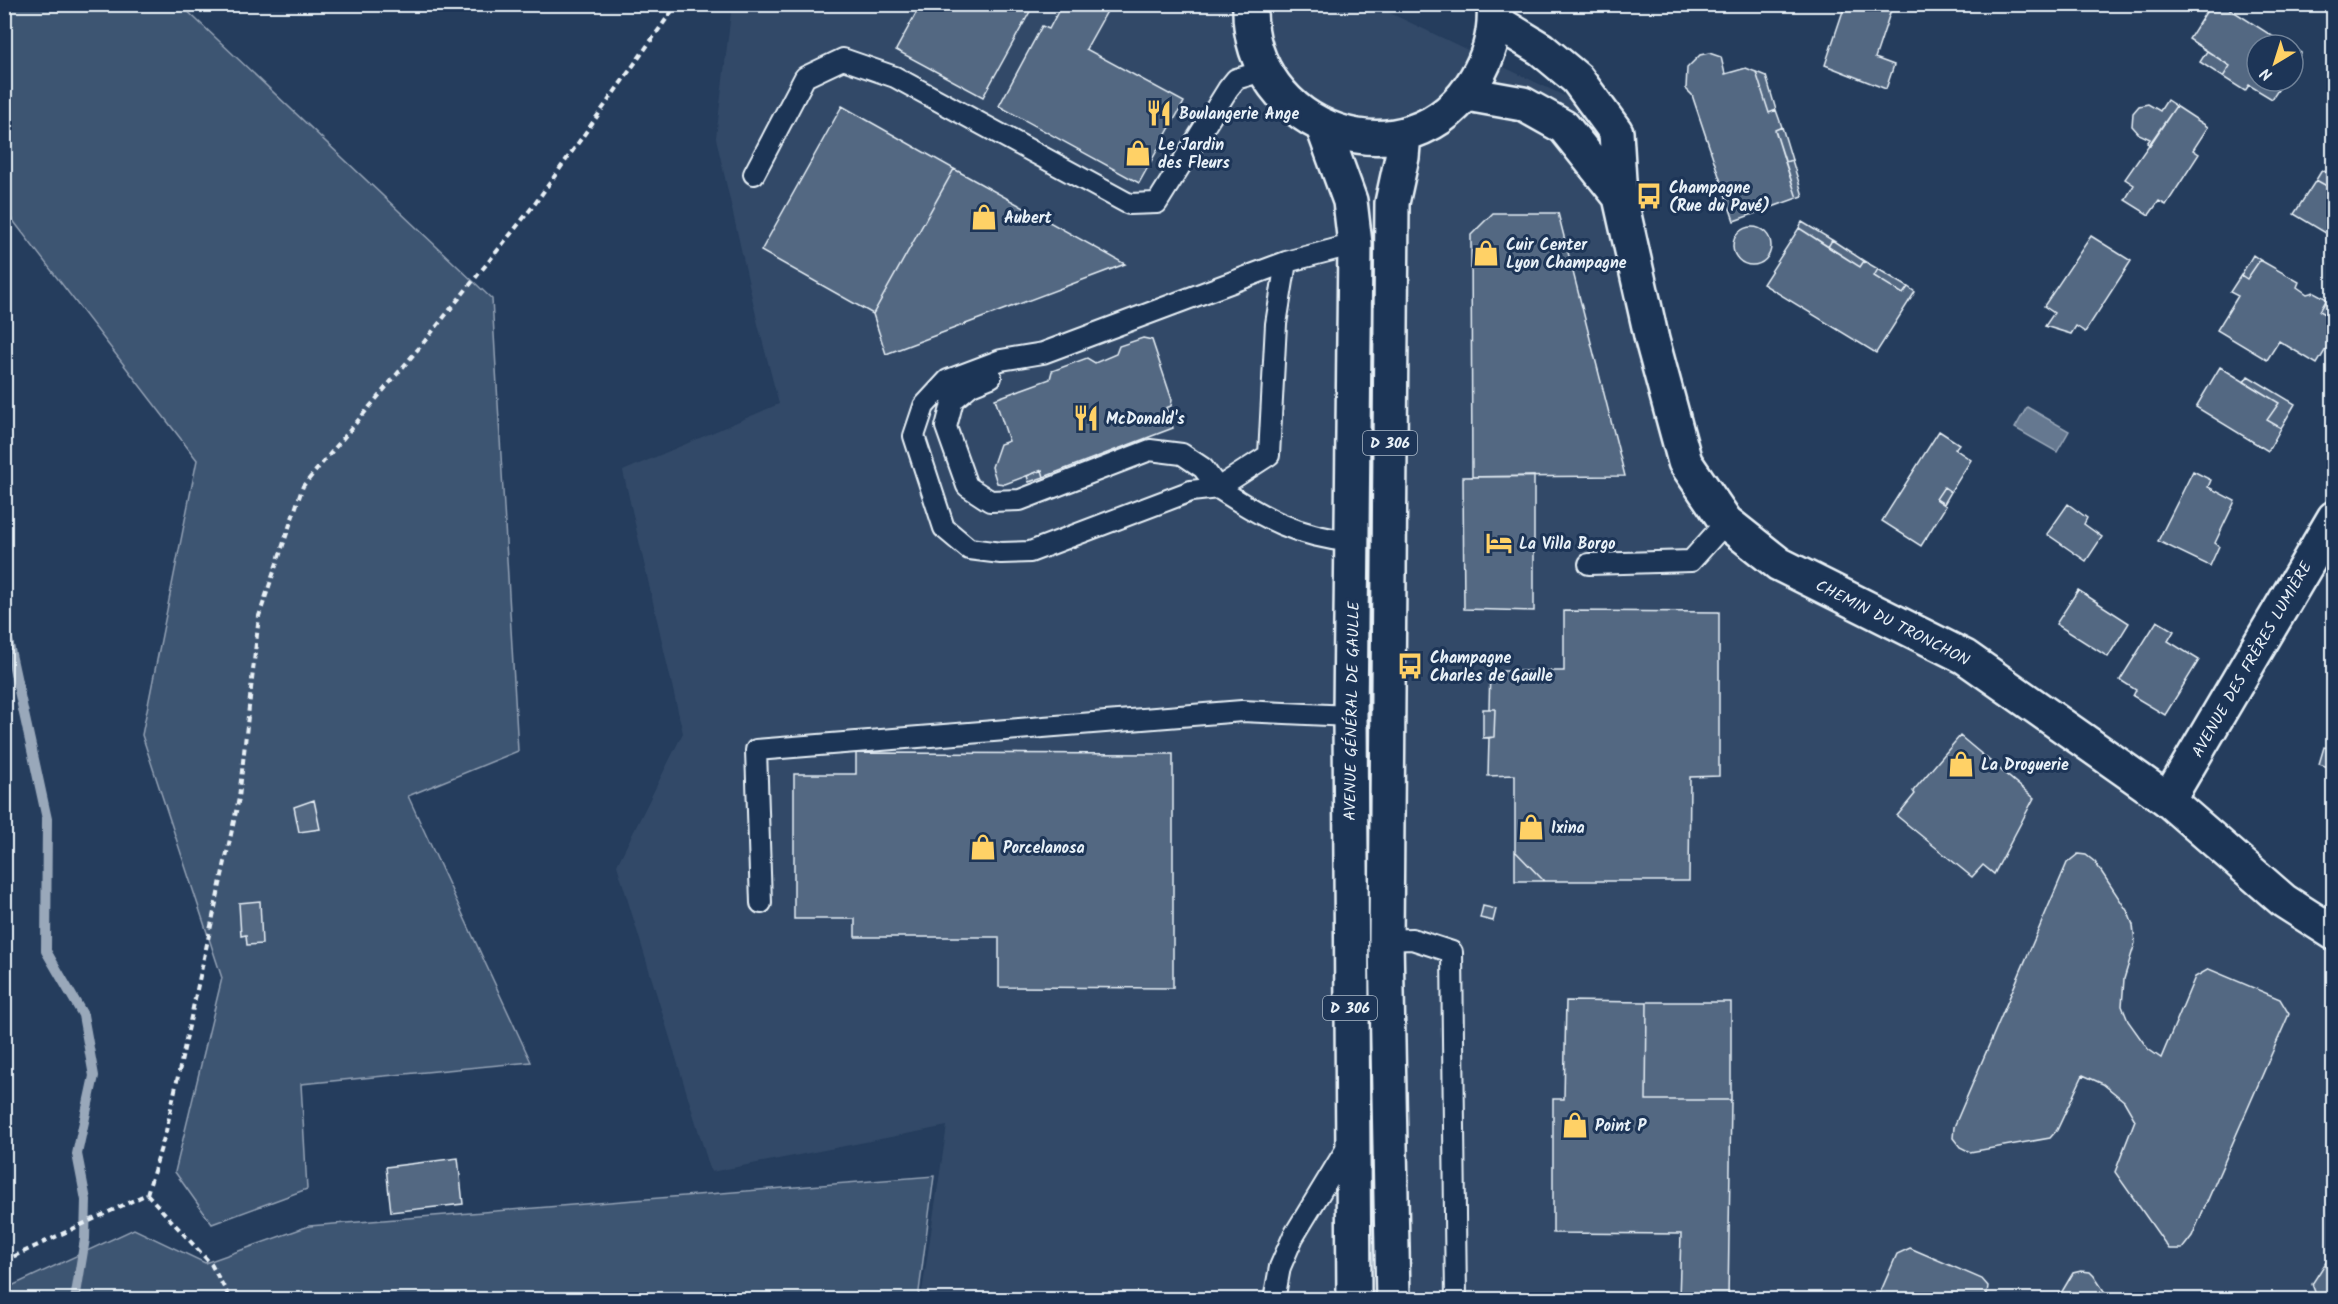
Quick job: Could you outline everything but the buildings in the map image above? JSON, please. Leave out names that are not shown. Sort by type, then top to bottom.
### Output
[{"type":"main road","points":[[1250,4],[1252,40],[1263,71],[1279,94],[1299,113],[1323,128],[1363,138],[1404,134],[1439,119],[1467,94],[1487,60],[1495,13]]},
{"type":"main road","name":"CHEMIN DU TRONCHON","points":[[1495,13],[1577,79],[1616,132],[1620,197],[1652,340],[1685,462],[1726,522],[1779,564],[1965,657],[2168,800],[2284,901],[2334,933]]},
{"type":"main road","name":"CHEMIN DU TRONCHON","points":[[1467,94],[1523,104],[1564,127],[1620,197]]},
{"type":"main road","name":"AVENUE GÉNÉRAL DE GAULLE","points":[[1323,128],[1347,192],[1355,244],[1350,716],[1351,1141],[1354,1299]]},
{"type":"main road","name":"D 306","points":[[1393,1299],[1386,940],[1392,203],[1402,157],[1404,134]]},
{"type":"main road","name":"AVENUE DES FRÈRES LUMIÈRE","points":[[2168,800],[2334,518]]},
{"type":"lane","points":[[754,174],[805,77],[843,59],[895,77],[1129,204],[1157,203],[1236,79],[1263,71]]},
{"type":"lane","points":[[1353,542],[1295,532],[1218,488],[1203,468],[1182,454],[1150,450],[1020,500],[990,501],[967,486],[946,427],[953,400],[971,385],[1043,353],[1286,262],[1355,244]]},
{"type":"lane","points":[[1043,353],[1001,360],[948,380],[924,406],[914,436],[944,528],[969,549],[1001,553],[1030,552],[1191,491],[1218,488],[1269,455],[1276,324],[1286,262]]},
{"type":"lane","points":[[1589,564],[1691,561],[1726,522]]},
{"type":"lane","points":[[761,903],[756,750],[1242,711],[1350,716]]},
{"type":"lane","points":[[1386,940],[1412,939],[1452,952],[1456,1299]]},
{"type":"lane","points":[[1274,1299],[1280,1267],[1293,1237],[1351,1141]]},
{"type":"path","points":[[4,1261],[147,1194],[166,1131],[239,798],[259,616],[303,486],[424,342],[534,205],[677,4]]},
{"type":"path","points":[[1557,4],[1560,11]]},
{"type":"path","points":[[147,1194],[211,1263],[231,1299]]},
{"type":"shaded area","points":[[5,5],[181,5],[492,299],[518,751],[408,796],[531,1062],[301,1084],[307,1189],[212,1224],[175,1172],[222,978],[142,735],[197,460],[5,210]]},
{"type":"shaded area","points":[[732,5],[1373,5],[1575,101],[1620,197],[1726,522],[2168,800],[2333,933],[2333,1299],[921,1299],[947,1126],[711,1172],[617,865],[683,733],[623,471],[779,404],[758,324],[716,138]]},
{"type":"shaded area","points":[[2027,407],[2069,431],[2057,452],[2015,428]]},
{"type":"shaded area","points":[[934,1176],[918,1299],[5,1299],[5,1289],[134,1229],[205,1263],[309,1226]]},
{"type":"waterway","points":[[4,622],[47,819],[46,951],[83,1015],[94,1076],[77,1154],[86,1200],[85,1239],[75,1300]]},
{"type":"place","name":"Boulangerie Ange","points":[[1159,113]]},
{"type":"place","name":"Le Jardin des Fleurs","points":[[1138,153]]},
{"type":"place","name":"Champagne (Rue du Pavé)","points":[[1649,196]]},
{"type":"place","name":"Aubert","points":[[984,217]]},
{"type":"place","name":"Cuir Center Lyon Champagne","points":[[1486,253]]},
{"type":"place","name":"McDonald's","points":[[1086,418]]},
{"type":"place","name":"La Villa Borgo","points":[[1499,543]]},
{"type":"place","name":"Champagne Charles de Gaulle","points":[[1410,666]]},
{"type":"place","name":"La Droguerie","points":[[1961,764]]},
{"type":"place","name":"Ixina","points":[[1531,827]]},
{"type":"place","name":"Porcelanosa","points":[[983,847]]},
{"type":"place","name":"Point P","points":[[1575,1125]]}]
